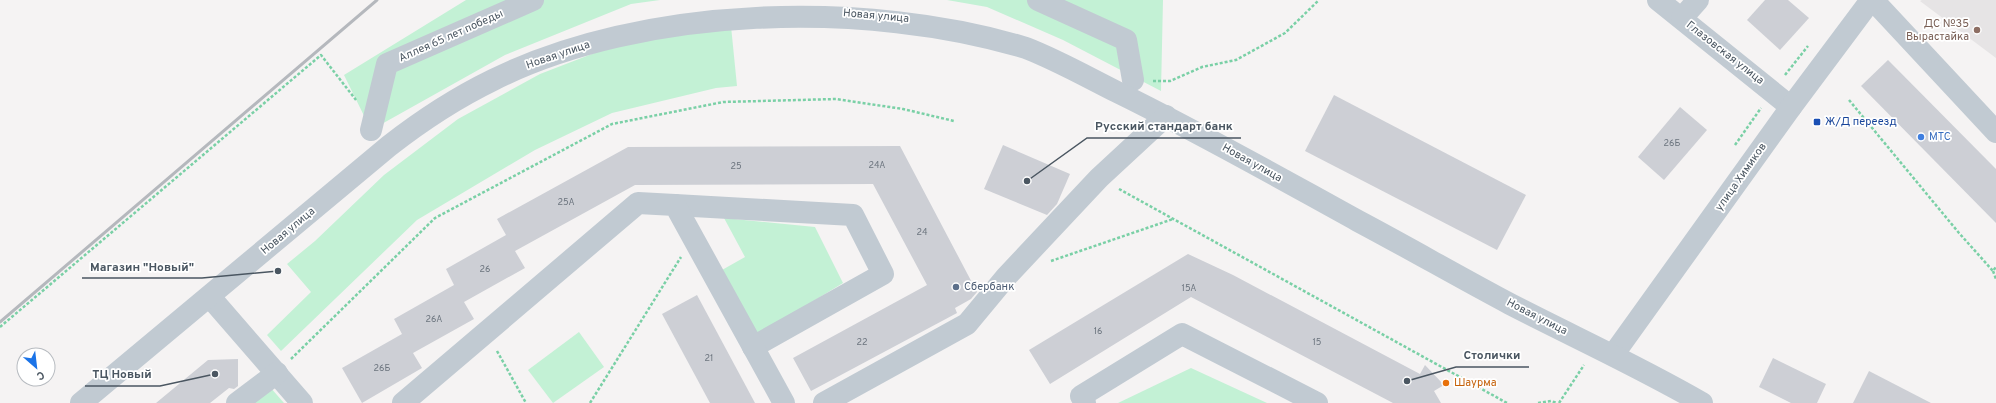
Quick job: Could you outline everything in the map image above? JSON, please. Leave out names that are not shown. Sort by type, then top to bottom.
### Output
[{"type":"street","name":"Аллея 65 лет победы","points":[[372,125],[387,64],[533,0]]},
{"type":"street","points":[[1038,0],[1126,40],[1133,80]]},
{"type":"street","name":"Глазовская улица","points":[[1658,0],[1791,107]]},
{"type":"street","points":[[1682,18],[1698,0]]},
{"type":"street","points":[[1872,0],[1996,132]]},
{"type":"street","name":"улица Химиков","points":[[1613,355],[1791,107],[1872,0]]},
{"type":"street","name":"Новая улица","points":[[80,403],[210,297],[389,146],[413,128],[492,80],[543,59],[621,35],[680,22],[741,14],[794,11],[878,15],[947,24],[1026,48],[1166,116],[1511,304],[1613,355],[1675,397],[1702,403]]},
{"type":"street","points":[[824,403],[967,324],[1006,277],[1099,178],[1166,116]]},
{"type":"street","points":[[403,403],[638,203],[853,215],[883,274],[753,347]]},
{"type":"street","points":[[675,205],[784,403]]},
{"type":"street","points":[[210,297],[302,403]]},
{"type":"street","points":[[1085,403],[1081,396],[1182,334],[1317,403]]},
{"type":"street","points":[[237,403],[276,373]]},
{"type":"path","points":[[1133,80],[1170,81],[1202,67],[1236,60],[1285,33],[1319,0]]},
{"type":"path","points":[[0,327],[321,55],[372,125]]},
{"type":"path","points":[[276,373],[435,218],[612,124],[723,102],[836,98],[903,109],[954,120]]},
{"type":"path","points":[[1849,100],[1959,233],[1993,271],[1996,279]]},
{"type":"path","points":[[1099,178],[1507,403]]},
{"type":"path","points":[[1050,262],[1174,218]]},
{"type":"path","points":[[590,403],[693,238]]},
{"type":"path","points":[[1993,271],[1996,267]]},
{"type":"path","points":[[487,332],[526,403]]},
{"type":"path","points":[[1538,403],[1551,401],[1557,403]]},
{"type":"shaded area","name":"ДС №35 Вырастайка","points":[[1996,0],[1996,58],[1920,1]]},
{"type":"green space","points":[[466,0],[660,0],[631,4],[505,55],[371,130],[344,75]]},
{"type":"green space","points":[[947,0],[1163,0],[1161,91],[1063,40],[987,7]]},
{"type":"green space","points":[[731,26],[737,86],[716,88],[612,113],[535,150],[417,220],[281,351],[267,335],[311,292],[287,264],[315,241],[384,175],[458,119],[540,74],[623,42]]},
{"type":"green space","points":[[724,218],[815,227],[843,283],[758,335],[722,270],[745,257]]},
{"type":"green space","points":[[579,332],[604,367],[553,403],[528,370]]},
{"type":"green space","points":[[1191,368],[1267,403],[1118,403]]},
{"type":"green space","points":[[270,387],[284,403],[248,403]]},
{"type":"building","points":[[1765,0],[1788,0],[1809,18],[1780,50],[1747,20]]},
{"type":"building","points":[[1888,60],[1996,169],[1996,223],[1861,86]]},
{"type":"building","points":[[1334,95],[1526,195],[1497,250],[1305,151]]},
{"type":"building","points":[[1680,107],[1707,130],[1664,180],[1638,157]]},
{"type":"building","points":[[1003,145],[1070,174],[1057,204],[1047,215],[984,189]]},
{"type":"building","points":[[900,146],[977,292],[971,299],[955,308],[957,313],[811,391],[793,358],[927,285],[873,184],[635,185],[515,251],[525,268],[464,302],[474,319],[413,353],[422,368],[362,403],[342,368],[402,334],[394,319],[454,285],[446,269],[506,235],[497,219],[628,147]]},
{"type":"building","points":[[1188,254],[1233,275],[1420,374],[1425,365],[1444,385],[1434,391],[1441,403],[1393,403],[1191,297],[1050,384],[1029,350]]},
{"type":"building","points":[[697,295],[755,403],[710,403],[662,314]]},
{"type":"building","points":[[1773,358],[1826,384],[1817,403],[1791,403],[1759,387]]},
{"type":"building","points":[[238,359],[238,386],[234,389],[229,388],[210,403],[156,403],[208,360]]},
{"type":"building","points":[[1869,371],[1931,403],[1853,403]]},
{"type":"railway","points":[[0,322],[377,0]]},
{"type":"place","name":"ДС №35 Вырастайка","points":[[1977,30]]},
{"type":"place","name":"Ж/Д переезд","points":[[1817,122]]},
{"type":"place","name":"МТС","points":[[1921,137]]},
{"type":"place","name":"Русский стандарт банк","points":[[1027,181]]},
{"type":"place","name":"Магазин \"Новый\"","points":[[278,271]]},
{"type":"place","name":"Сбербанк","points":[[956,287]]},
{"type":"place","name":"ТЦ Новый","points":[[215,374]]},
{"type":"place","name":"Столички","points":[[1407,381]]},
{"type":"place","name":"Шаурма","points":[[1446,383]]}]
